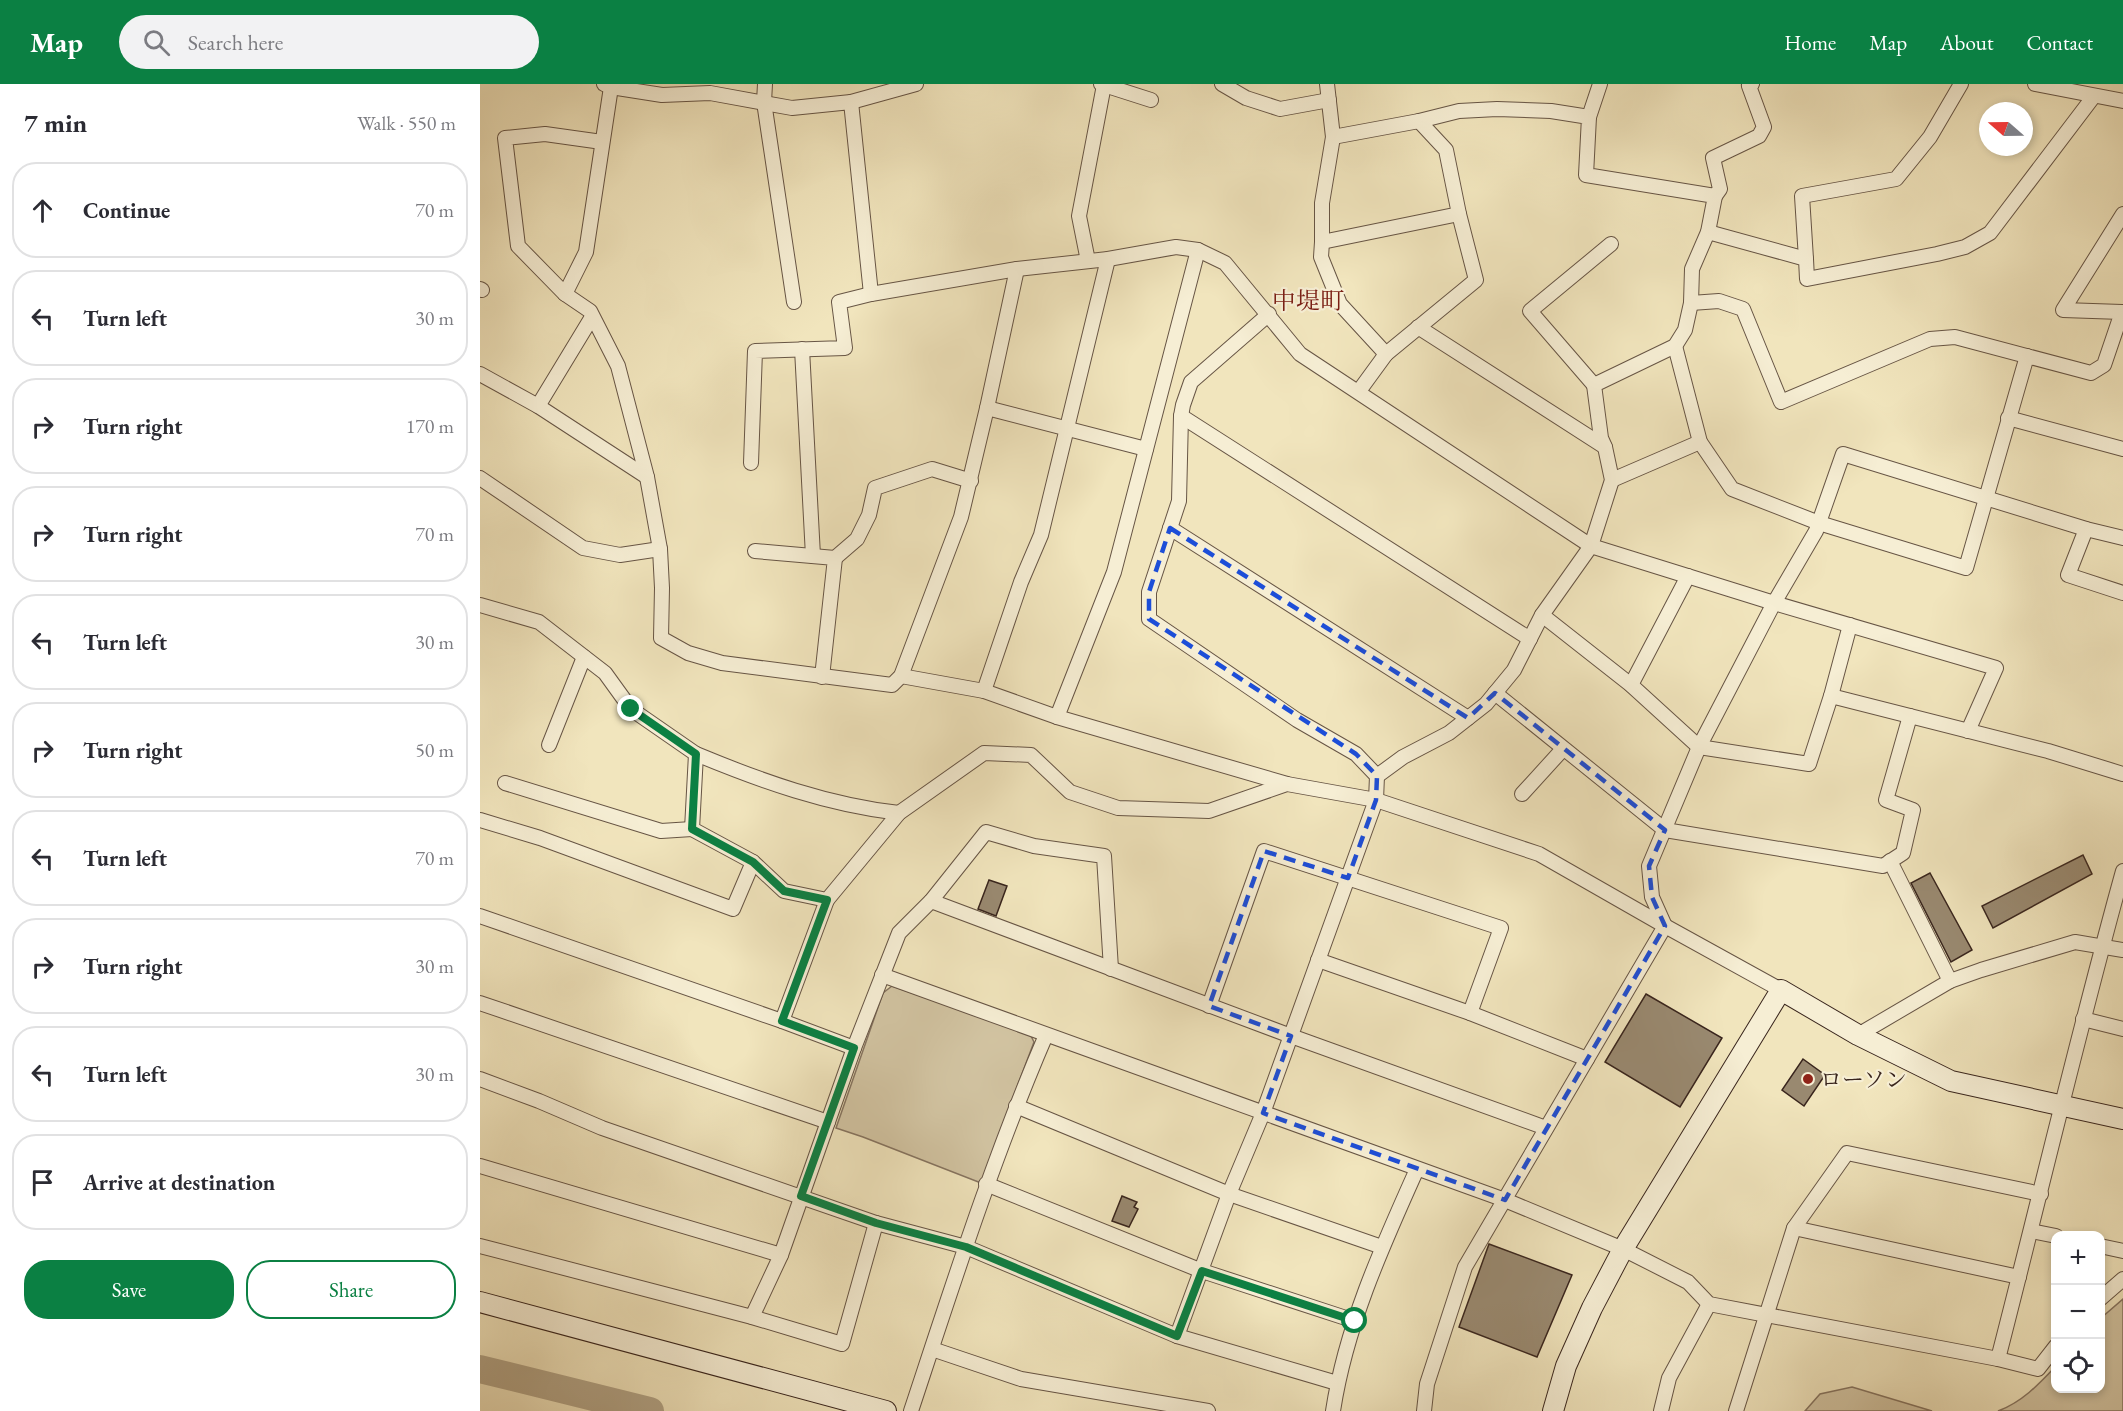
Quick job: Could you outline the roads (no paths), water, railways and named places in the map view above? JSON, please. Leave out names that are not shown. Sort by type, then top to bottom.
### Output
[{"type":"street","points":[[765,84],[764,102],[794,302]]},
{"type":"street","points":[[565,294],[586,252],[602,142],[607,86],[662,95],[710,93],[792,108],[852,102],[916,84]]},
{"type":"street","points":[[1222,84],[1246,98],[1280,109],[1329,100]]},
{"type":"street","points":[[1327,84],[1333,137],[1322,203],[1322,257],[1340,304],[1386,354]]},
{"type":"street","points":[[1600,84],[1589,117],[1586,175],[1715,196]]},
{"type":"street","points":[[1594,385],[1675,346],[1685,330],[1691,303],[1692,269],[1708,232],[1715,196],[1720,189],[1713,158],[1759,136],[1764,127],[1749,86],[1752,84]]},
{"type":"street","points":[[1961,84],[1930,137],[1896,179],[1802,196],[1807,279],[1937,255],[1965,247],[1990,233],[2094,96]]},
{"type":"street","points":[[2035,84],[2123,101]]},
{"type":"street","points":[[1088,261],[1079,216],[1102,85],[1151,100]]},
{"type":"street","points":[[852,102],[871,294]]},
{"type":"street","points":[[1333,137],[1419,122],[1459,111],[1497,109],[1551,111],[1589,117]]},
{"type":"street","points":[[1359,391],[1386,354],[1476,280],[1446,150],[1419,122]]},
{"type":"street","points":[[602,142],[545,134],[505,138],[518,246],[565,294],[590,311],[618,366],[647,477],[660,549],[661,638],[688,653],[722,663],[892,685],[901,676],[961,517],[1017,269]]},
{"type":"street","points":[[1322,242],[1460,214]]},
{"type":"street","points":[[1691,303],[1719,301],[1743,309],[1781,402],[1930,339],[1955,337],[2091,373],[2104,365],[2122,312],[2063,310],[2123,214]]},
{"type":"street","points":[[1708,232],[1806,259]]},
{"type":"street","points":[[1377,776],[1403,758],[1449,733],[1486,704],[1514,670],[1542,615],[1591,546],[1612,480],[1605,447],[1600,438],[1594,385],[1530,311],[1611,244]]},
{"type":"street","points":[[751,463],[755,351],[845,348],[839,302],[871,294],[1017,269],[1108,259],[1176,247],[1198,250],[1225,263],[1300,354],[1591,546],[1996,668],[1968,731]]},
{"type":"street","points":[[1058,717],[1114,572],[1198,250]]},
{"type":"street","points":[[984,690],[1021,582],[1041,535],[1108,259]]},
{"type":"street","points":[[1177,1336],[1229,1194],[1263,1113],[1376,800],[1377,776],[1356,754],[1297,720],[1149,619],[1149,592],[1179,501],[1181,416],[1191,382],[1269,314]]},
{"type":"street","points":[[538,406],[592,317]]},
{"type":"street","points":[[1418,327],[1605,447]]},
{"type":"street","points":[[1675,346],[1700,442],[1732,489],[1820,523],[1966,568],[2027,356]]},
{"type":"street","points":[[802,349],[813,556]]},
{"type":"street","points":[[480,374],[538,406],[647,477]]},
{"type":"street","points":[[987,408],[1146,449]]},
{"type":"street","points":[[1181,416],[1530,639]]},
{"type":"street","points":[[2008,418],[2123,449]]},
{"type":"street","points":[[1612,480],[1700,442]]},
{"type":"street","points":[[1665,926],[1652,897],[1649,866],[1699,747],[1774,603],[1820,523],[1843,454],[2086,529],[2123,538]]},
{"type":"street","points":[[822,677],[835,558],[857,539],[869,515],[875,489],[932,470],[970,481]]},
{"type":"street","points":[[480,478],[583,548],[620,555],[660,549]]},
{"type":"street","points":[[1170,528],[1468,718]]},
{"type":"street","points":[[2086,529],[2068,575],[2123,593]]},
{"type":"street","points":[[755,551],[835,558]]},
{"type":"street","points":[[1631,684],[1688,576]]},
{"type":"street","points":[[480,605],[539,622],[605,673],[631,709],[696,754],[794,791],[860,808],[898,813]]},
{"type":"street","points":[[1542,615],[1631,684],[1699,747],[1809,764],[1831,696],[1850,625]]},
{"type":"street","points":[[549,745],[584,657]]},
{"type":"street","points":[[901,676],[984,690],[1058,717],[1287,784],[1376,800],[1539,854],[1858,1035],[1951,1081],[2123,1119]]},
{"type":"street","points":[[1495,693],[1665,830],[1883,866],[1903,854],[1913,810],[1886,801],[1910,716]]},
{"type":"street","points":[[1831,696],[2048,751],[2123,774]]},
{"type":"street","points":[[1522,794],[1563,748]]},
{"type":"street","points":[[782,1021],[827,900],[898,813],[984,753],[1031,755],[1070,792],[1118,808],[1209,811],[1287,784]]},
{"type":"street","points":[[692,829],[696,754]]},
{"type":"street","points":[[505,783],[661,831],[692,829],[753,862],[784,891],[827,900]]},
{"type":"street","points":[[480,820],[540,838],[733,909],[753,862]]},
{"type":"street","points":[[752,1317],[781,1255],[854,1048],[899,933],[931,901],[986,832],[1034,846],[1104,856],[1111,969]]},
{"type":"street","points":[[1209,1006],[1264,851],[1501,928],[1470,1013]]},
{"type":"street","points":[[1890,861],[1950,981]]},
{"type":"street","points":[[1998,1359],[2083,1019],[2123,871]]},
{"type":"street","points":[[931,901],[1209,1006],[1546,1128]]},
{"type":"street","points":[[480,916],[854,1048]]},
{"type":"street","points":[[1424,1411],[1427,1384],[1465,1267],[1665,926]]},
{"type":"street","points":[[1858,1035],[1950,981],[2075,942],[2123,950]]},
{"type":"street","points":[[1318,960],[1470,1013],[1587,1059]]},
{"type":"street","points":[[882,975],[1505,1200],[1623,1249],[1688,1282],[1709,1304],[1998,1359],[2038,1369],[2051,1351]]},
{"type":"street","points":[[1553,1411],[1566,1366],[1592,1308],[1623,1249],[1781,990]]},
{"type":"street","points":[[480,1004],[828,1122]]},
{"type":"street","points":[[2083,1019],[2123,1029]]},
{"type":"street","points":[[911,1411],[986,1184],[1046,1035]]},
{"type":"street","points":[[480,1079],[602,1128],[876,1223],[966,1247],[1177,1336],[1337,1383]]},
{"type":"street","points":[[1016,1106],[1229,1194],[1382,1247]]},
{"type":"street","points":[[1736,1411],[1794,1228],[1847,1153],[2041,1194]]},
{"type":"street","points":[[480,1166],[781,1255]]},
{"type":"street","points":[[1332,1411],[1337,1383],[1355,1321],[1382,1247],[1417,1169]]},
{"type":"street","points":[[986,1184],[1202,1271],[1355,1321]]},
{"type":"street","points":[[480,1246],[752,1317],[842,1344],[876,1223]]},
{"type":"street","points":[[1794,1228],[2019,1277]]},
{"type":"street","points":[[2031,1231],[2051,1235]]},
{"type":"street","points":[[2105,1247],[2123,1251]]},
{"type":"street","points":[[2105,1295],[2123,1279]]},
{"type":"street","points":[[480,1302],[886,1411]]},
{"type":"street","points":[[1661,1411],[1669,1378],[1709,1304]]},
{"type":"street","points":[[932,1349],[1021,1379],[1208,1411]]},
{"type":"waterway","points":[[480,1369],[650,1411]]},
{"type":"place","name":"ローソン","points":[[1808,1079]]},
{"type":"district","name":"中堤町","points":[[1308,301]]}]
